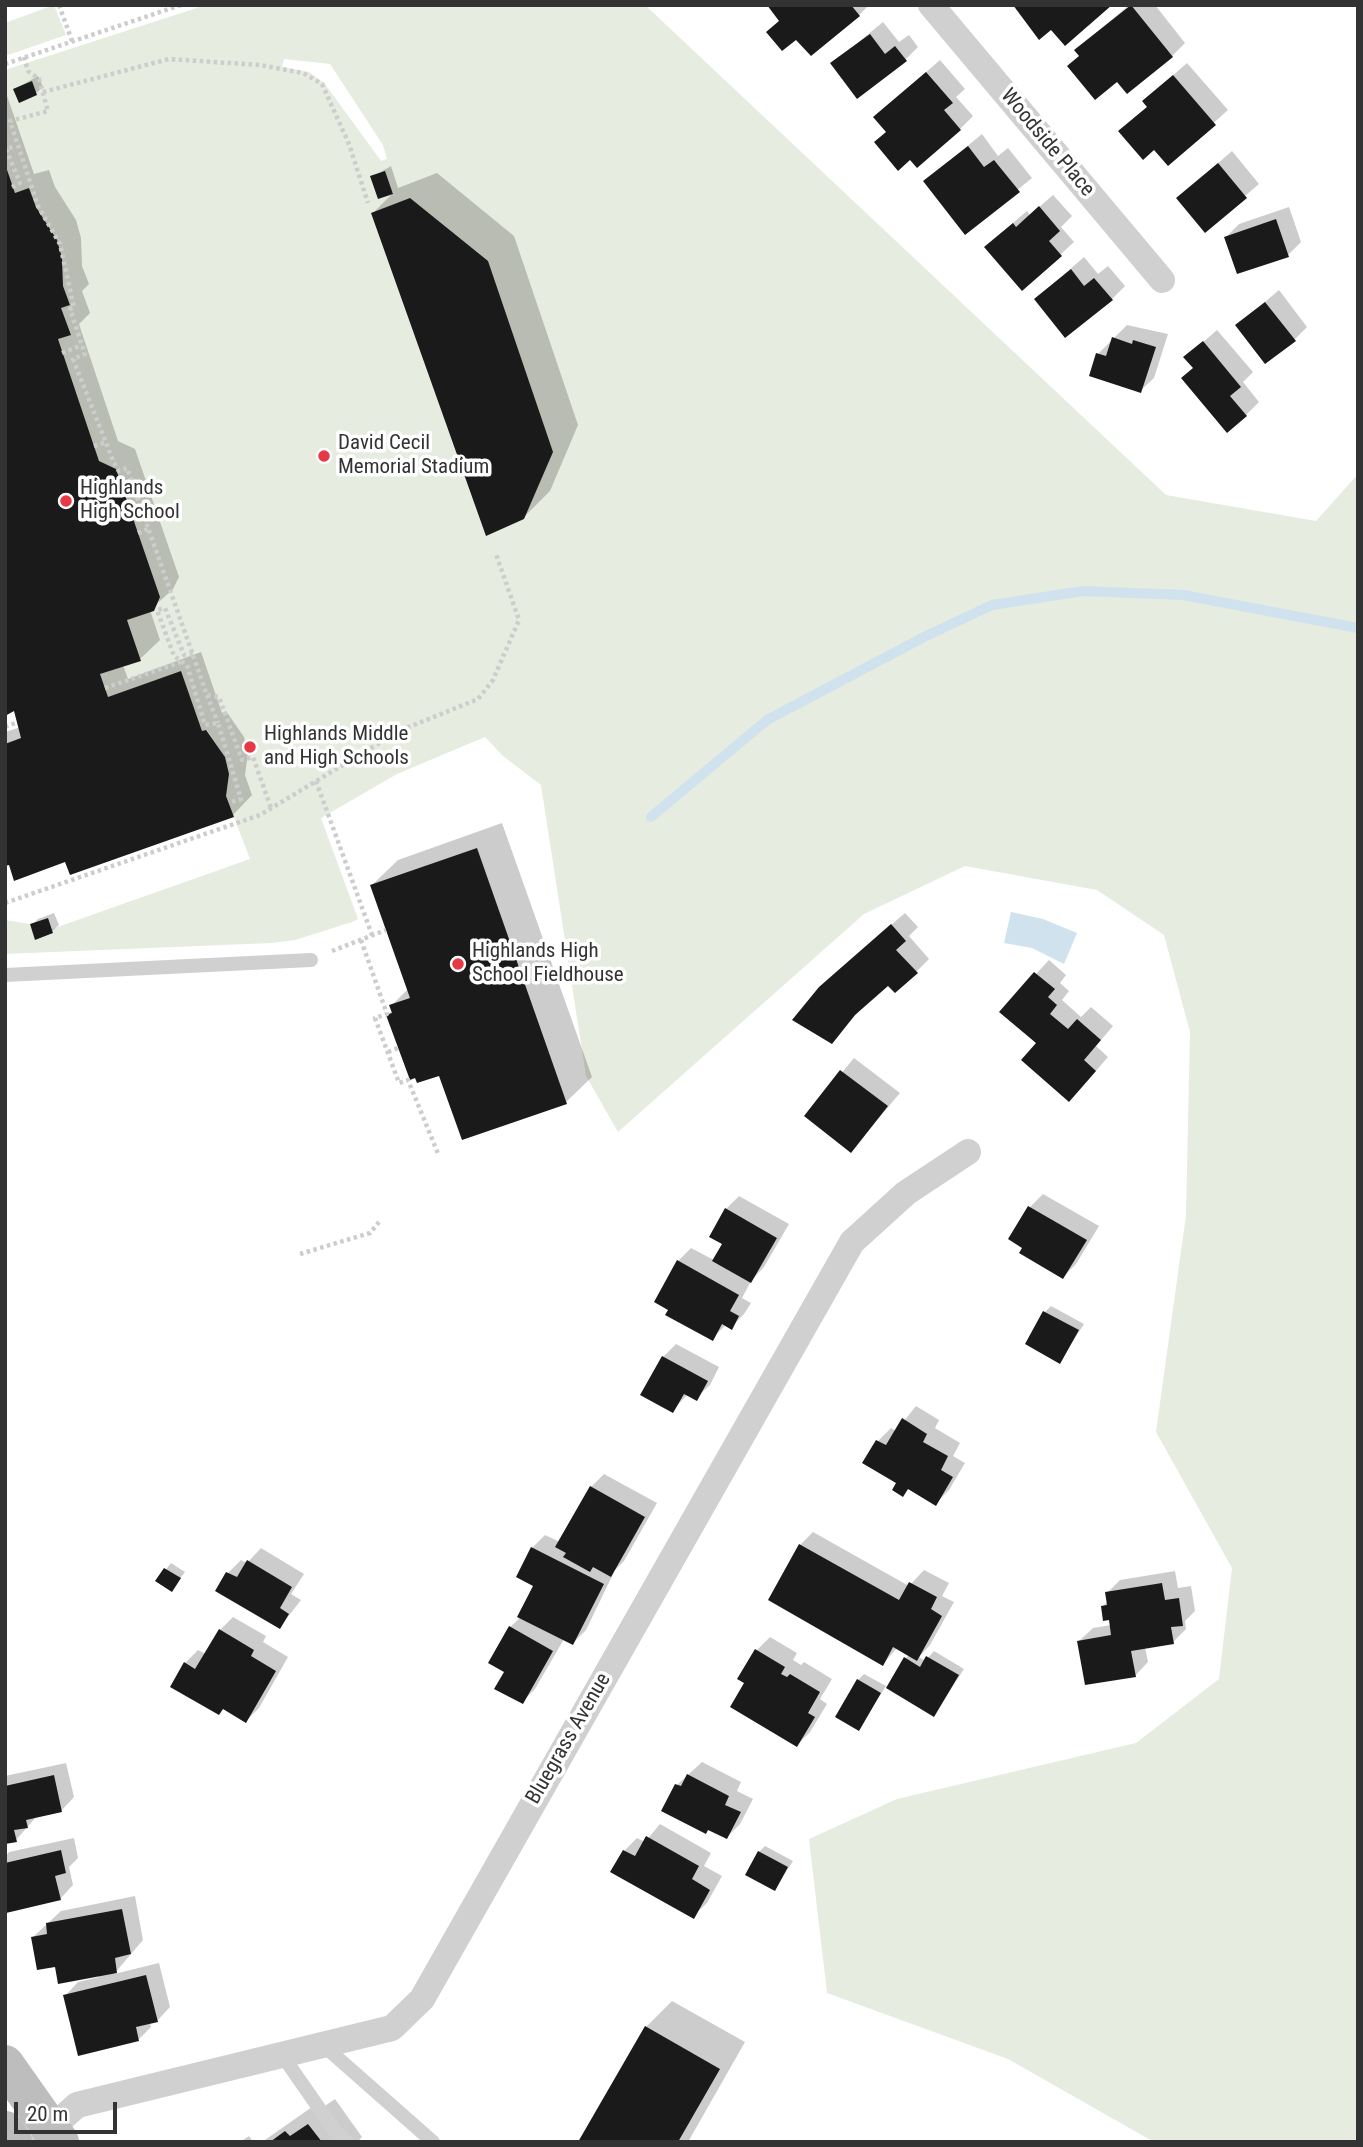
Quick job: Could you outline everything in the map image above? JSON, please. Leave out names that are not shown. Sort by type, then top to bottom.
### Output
[{"type":"main road","points":[[5,2064],[49,2138]]},
{"type":"main road","points":[[5,2130],[13,2142]]},
{"type":"street","name":"Woodside Place","points":[[931,5],[1162,280]]},
{"type":"street","name":"Bluegrass Avenue","points":[[49,2138],[77,2105],[392,2028],[422,1999],[852,1242],[905,1193],[968,1152]]},
{"type":"lane","points":[[5,975],[311,960]]},
{"type":"lane","points":[[323,2045],[433,2142]]},
{"type":"lane","points":[[282,2055],[335,2132],[347,2142]]},
{"type":"path","points":[[59,5],[72,41]]},
{"type":"path","points":[[5,64],[181,5]]},
{"type":"path","points":[[24,57],[29,71],[39,79],[48,111],[10,121],[16,146],[38,206],[60,244],[74,308],[70,309],[85,354],[73,359],[119,471],[127,468],[150,528],[218,723],[241,799],[229,803]]},
{"type":"path","points":[[43,92],[169,59],[260,65],[303,73],[322,84],[349,144],[369,203]]},
{"type":"path","points":[[12,187],[20,183],[6,149],[16,146]]},
{"type":"path","points":[[62,353],[82,345]]},
{"type":"path","points":[[94,446],[106,442]]},
{"type":"path","points":[[138,533],[150,528]]},
{"type":"path","points":[[5,904],[271,808],[398,732],[478,699],[493,680],[519,620],[496,554]]},
{"type":"path","points":[[193,654],[184,655],[165,608],[157,610],[174,656],[187,665],[205,725],[218,723]]},
{"type":"path","points":[[105,688],[182,662]]},
{"type":"path","points":[[207,695],[219,696],[242,760],[253,757],[271,808]]},
{"type":"path","points":[[5,727],[18,723]]},
{"type":"path","points":[[316,781],[372,935]]},
{"type":"path","points":[[311,960],[386,930]]},
{"type":"path","points":[[361,940],[387,1014],[375,1018],[399,1083],[408,1080],[439,1156]]},
{"type":"path","points":[[388,1052],[398,1048]]},
{"type":"path","points":[[300,1254],[370,1233],[379,1222]]},
{"type":"shaded area","points":[[54,5],[66,35],[5,56],[5,23]]},
{"type":"shaded area","points":[[206,5],[645,5],[1166,495],[1316,521],[1358,474],[1358,2142],[1154,2142],[1008,2059],[827,1993],[809,1839],[897,1799],[1136,1743],[1219,1679],[1232,1568],[1156,1432],[1186,1215],[1190,1032],[1164,935],[1097,890],[965,866],[864,914],[618,1132],[586,1076],[541,785],[503,756],[485,737],[397,774],[321,818],[358,919],[352,922],[295,940],[271,943],[5,954],[5,920],[30,924],[36,940],[53,933],[52,929],[250,859],[226,796],[229,774],[225,757],[207,730],[202,731],[181,671],[108,697],[100,674],[141,661],[127,620],[154,611],[160,597],[116,469],[99,461],[58,339],[71,334],[61,308],[70,305],[63,286],[62,258],[57,240],[36,207],[29,188],[15,193],[5,166],[5,70]],"holes":[[[284,59],[330,64],[383,145],[387,159],[381,161],[325,84],[309,72],[282,67]]]},
{"type":"water","points":[[1011,912],[1043,919],[1077,933],[1064,964],[1032,948],[1004,943]]},
{"type":"building","points":[[767,5],[851,5],[860,16],[811,56],[796,40],[782,51],[766,32],[779,21]]},
{"type":"building","points":[[1013,5],[1112,5],[1065,46],[1051,30],[1039,40]]},
{"type":"building","points":[[1131,5],[1173,57],[1127,94],[1117,82],[1095,100],[1067,66],[1079,56],[1074,50]]},
{"type":"building","points":[[870,34],[885,54],[895,46],[907,61],[857,99],[830,63]]},
{"type":"building","points":[[926,72],[953,103],[944,110],[961,130],[917,168],[910,160],[898,171],[874,142],[886,132],[873,117]]},
{"type":"building","points":[[1173,75],[1216,125],[1168,166],[1154,150],[1143,160],[1118,131],[1147,107],[1142,101]]},
{"type":"building","points":[[32,81],[37,95],[19,103],[13,89]]},
{"type":"building","points":[[968,146],[984,167],[994,160],[1020,192],[965,235],[923,181]]},
{"type":"building","points":[[1218,163],[1247,198],[1205,233],[1176,198]]},
{"type":"building","name":"Highlands High School","points":[[6,167],[15,193],[29,188],[36,207],[57,240],[62,258],[63,286],[70,305],[61,308],[71,335],[58,339],[99,461],[116,469],[160,597],[154,611],[127,620],[141,661],[100,674],[108,697],[181,671],[202,731],[206,730],[225,757],[229,774],[226,796],[234,817],[70,875],[65,862],[14,881],[9,865],[5,866],[5,744],[21,738],[14,711],[5,716]]},
{"type":"building","points":[[385,171],[393,194],[378,199],[370,176]]},
{"type":"building","points":[[410,198],[488,261],[553,452],[524,519],[486,536],[371,213]]},
{"type":"building","points":[[1039,206],[1060,231],[1049,241],[1062,256],[1022,291],[984,247],[1013,223],[1016,227]]},
{"type":"building","points":[[1276,219],[1289,257],[1237,274],[1224,237]]},
{"type":"building","points":[[1071,269],[1084,286],[1094,278],[1113,300],[1065,338],[1034,299]]},
{"type":"building","points":[[1265,302],[1296,341],[1265,364],[1235,325]]},
{"type":"building","points":[[1112,337],[1132,344],[1133,340],[1156,347],[1141,393],[1089,376],[1096,353],[1106,356]]},
{"type":"building","points":[[1203,341],[1241,387],[1230,396],[1247,416],[1227,433],[1181,378],[1193,368],[1183,357]]},
{"type":"building","name":"Highlands High School Fieldhouse","points":[[477,848],[567,1104],[462,1140],[439,1076],[417,1083],[415,1078],[410,1080],[386,1015],[392,1013],[389,1005],[410,998],[370,885]]},
{"type":"building","points":[[48,918],[53,933],[35,940],[30,924]]},
{"type":"building","points":[[891,924],[906,941],[896,950],[918,973],[895,993],[888,986],[855,1015],[832,1044],[792,1020],[819,987]]},
{"type":"building","points":[[1034,972],[1055,989],[1048,997],[1057,1005],[1050,1014],[1068,1029],[1077,1019],[1101,1040],[1084,1060],[1096,1071],[1069,1102],[1021,1060],[1036,1043],[999,1012]]},
{"type":"building","points":[[840,1070],[888,1106],[851,1153],[804,1116]]},
{"type":"building","points":[[1028,1206],[1087,1240],[1063,1279],[1019,1253],[1022,1248],[1008,1239]]},
{"type":"building","points":[[725,1208],[777,1238],[751,1283],[712,1261],[722,1244],[709,1237]]},
{"type":"building","points":[[677,1260],[739,1295],[730,1311],[739,1316],[732,1330],[722,1324],[713,1341],[665,1315],[668,1310],[654,1302]]},
{"type":"building","points":[[1043,1311],[1079,1330],[1060,1364],[1025,1344]]},
{"type":"building","points":[[662,1356],[708,1381],[697,1401],[684,1394],[673,1413],[640,1395]]},
{"type":"building","points":[[902,1418],[927,1434],[923,1442],[948,1456],[941,1470],[953,1477],[936,1506],[908,1489],[903,1497],[892,1490],[896,1483],[862,1463],[876,1440],[886,1445]]},
{"type":"building","points":[[590,1486],[645,1517],[611,1577],[593,1567],[590,1572],[563,1557],[566,1553],[555,1547]]},
{"type":"building","points":[[799,1544],[899,1600],[909,1582],[937,1597],[931,1609],[942,1616],[917,1661],[893,1647],[883,1666],[768,1600]]},
{"type":"building","points":[[531,1547],[604,1584],[573,1645],[517,1617],[533,1586],[516,1577]]},
{"type":"building","points":[[247,1560],[292,1587],[280,1608],[289,1614],[280,1629],[215,1591],[226,1572],[237,1577]]},
{"type":"building","points":[[164,1568],[181,1578],[172,1592],[155,1581]]},
{"type":"building","points":[[1162,1583],[1165,1600],[1179,1598],[1183,1626],[1171,1627],[1174,1644],[1131,1651],[1136,1677],[1085,1685],[1077,1641],[1111,1635],[1109,1620],[1103,1621],[1101,1606],[1107,1605],[1105,1592]]},
{"type":"building","points":[[509,1626],[553,1651],[523,1704],[494,1689],[504,1672],[488,1663]]},
{"type":"building","points":[[219,1629],[254,1650],[251,1656],[276,1671],[246,1723],[223,1709],[219,1715],[170,1687],[184,1662],[195,1669]]},
{"type":"building","points":[[755,1649],[785,1667],[781,1674],[787,1677],[790,1674],[820,1692],[808,1713],[815,1717],[797,1747],[730,1707],[744,1683],[737,1679]]},
{"type":"building","points":[[926,1656],[959,1675],[934,1717],[886,1688],[904,1657],[920,1667]]},
{"type":"building","points":[[857,1679],[881,1693],[859,1731],[835,1717]]},
{"type":"building","points":[[687,1774],[729,1796],[725,1805],[741,1812],[727,1839],[708,1830],[706,1834],[661,1811],[675,1784],[681,1786]]},
{"type":"building","points":[[54,1775],[62,1812],[26,1820],[28,1828],[14,1830],[17,1842],[5,1844],[5,1786]]},
{"type":"building","points":[[646,1836],[699,1866],[692,1879],[710,1890],[694,1919],[610,1872],[623,1850],[635,1856]]},
{"type":"building","points":[[61,1850],[66,1873],[55,1876],[61,1900],[6,1913],[5,1863]]},
{"type":"building","points":[[758,1851],[788,1867],[775,1891],[745,1875]]},
{"type":"building","points":[[122,1909],[131,1954],[115,1958],[117,1973],[58,1984],[55,1967],[37,1970],[31,1937],[47,1934],[46,1923]]},
{"type":"building","points":[[146,1975],[158,2022],[136,2027],[139,2041],[78,2056],[63,1995]]},
{"type":"building","points":[[645,2026],[720,2069],[678,2142],[578,2142]]},
{"type":"building","points":[[308,2124],[322,2142],[270,2142],[285,2131],[290,2136]]},
{"type":"waterway","points":[[651,817],[767,720],[924,637],[992,605],[1083,591],[1183,595],[1358,628]]},
{"type":"place","name":"David Cecil Memorial Stadium","points":[[324,456]]},
{"type":"place","name":"Highlands High School","points":[[66,501]]},
{"type":"place","name":"Highlands Middle and High Schools","points":[[250,747]]},
{"type":"place","name":"Highlands High School Fieldhouse","points":[[458,964]]}]
